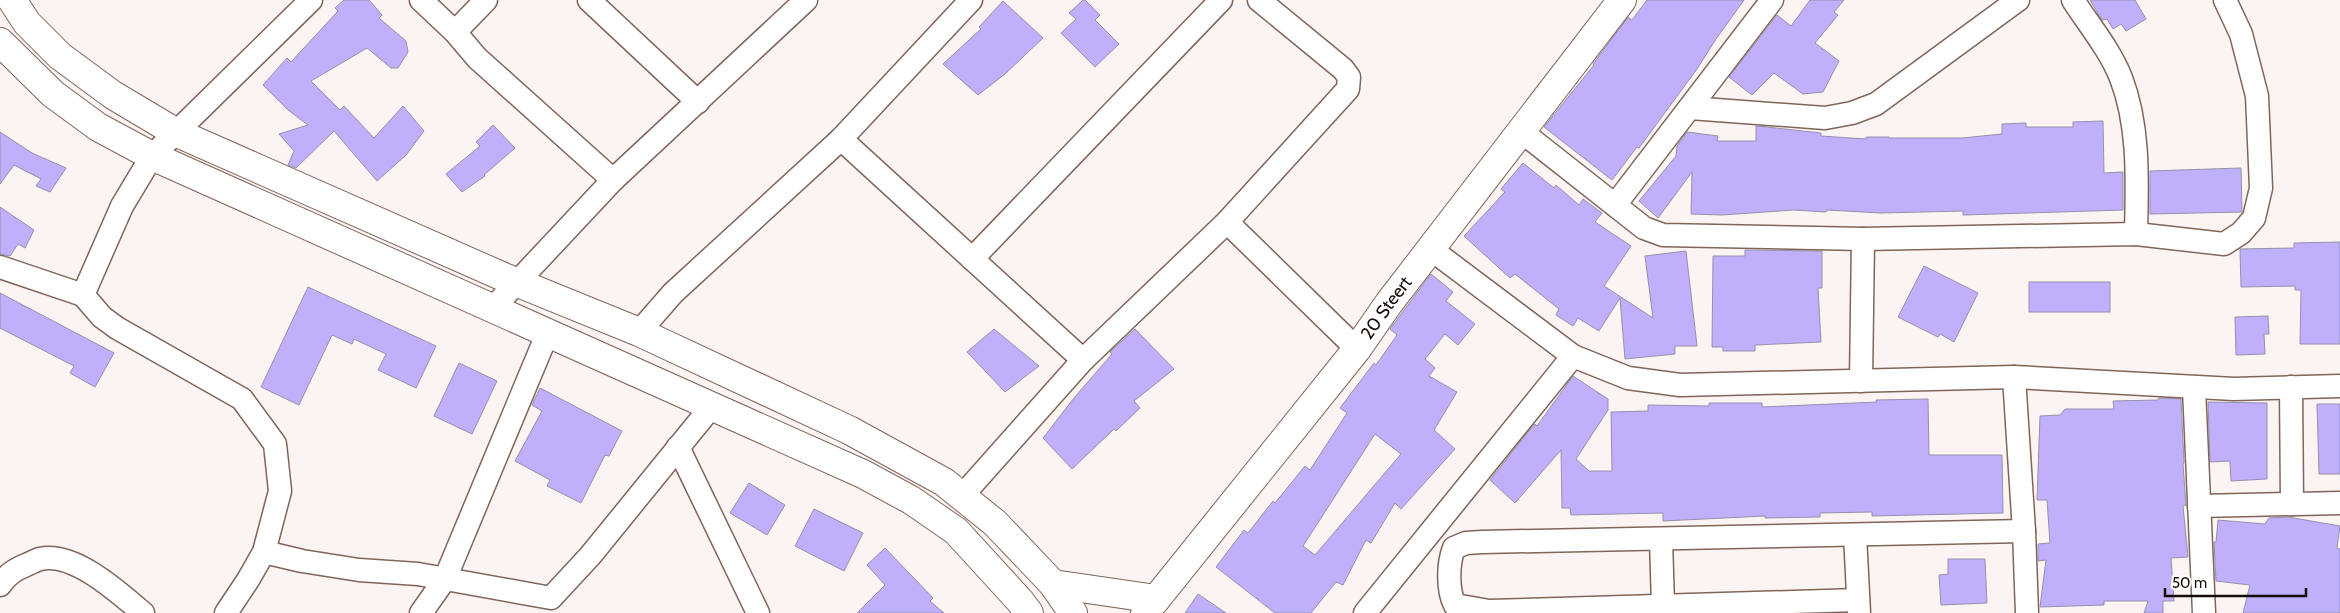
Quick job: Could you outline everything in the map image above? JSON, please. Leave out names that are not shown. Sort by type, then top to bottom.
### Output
[{"type":"street","points":[[12,0],[27,23],[60,56],[113,95],[175,132],[518,283],[640,332],[849,430],[944,482],[995,523],[1053,584],[1073,613]]},
{"type":"street","points":[[83,295],[122,206],[152,156],[311,0]]},
{"type":"street","points":[[421,0],[455,32],[477,58],[613,180]]},
{"type":"street","points":[[455,32],[486,0]]},
{"type":"street","points":[[589,0],[698,102]]},
{"type":"street","points":[[493,308],[613,180],[806,0]]},
{"type":"street","points":[[640,332],[673,293],[841,139],[971,0]]},
{"type":"street","points":[[972,259],[1222,0]]},
{"type":"street","points":[[962,496],[1083,360],[1226,222],[1348,89],[1349,78],[1343,69],[1259,0]]},
{"type":"street","points":[[1615,205],[1772,0]]},
{"type":"street","points":[[1690,108],[1825,118],[1852,113],[1876,104],[2018,0]]},
{"type":"street","points":[[2073,0],[2110,58],[2121,79],[2130,110],[2137,164],[2136,234]]},
{"type":"street","points":[[1522,132],[1644,228],[1663,236],[1862,239],[2136,234],[2224,244],[2241,233],[2254,218],[2262,188],[2257,96],[2241,34],[2225,0]]},
{"type":"street","name":"20 Steert","points":[[1150,606],[1357,349],[1389,303],[1522,132],[1616,2]]},
{"type":"street","points":[[0,42],[26,70],[53,94],[98,127],[152,156],[863,474],[911,500],[956,531],[1029,613]]},
{"type":"street","points":[[841,139],[1083,360]]},
{"type":"street","points":[[1226,222],[1357,349]]},
{"type":"street","points":[[1862,239],[1862,381]]},
{"type":"street","points":[[1432,250],[1573,356],[1628,378],[1680,385],[2014,377],[2194,388],[2340,386]]},
{"type":"street","points":[[0,267],[83,295],[102,318],[116,328],[242,400],[275,444],[280,492],[264,552],[226,613]]},
{"type":"street","points":[[421,613],[446,579],[548,332]]},
{"type":"street","points":[[1366,613],[1573,356]]},
{"type":"street","points":[[2014,377],[2024,530],[2027,613]]},
{"type":"street","points":[[2291,387],[2292,504]]},
{"type":"street","points":[[2194,388],[2204,613]]},
{"type":"street","points":[[264,552],[302,561],[360,570],[418,574],[446,579],[547,606],[712,406]]},
{"type":"street","points":[[678,447],[758,613]]},
{"type":"street","points":[[2199,506],[2340,503]]},
{"type":"street","points":[[1855,535],[1858,607],[1664,606],[1489,611],[1455,605],[1451,597],[1450,557],[1454,548],[1466,543],[2024,530]]},
{"type":"street","points":[[1661,539],[1664,606]]},
{"type":"street","points":[[0,585],[7,574],[41,558],[60,559],[85,568],[143,613]]},
{"type":"street","points":[[1053,584],[1150,606]]},
{"type":"building","points":[[344,0],[369,0],[382,15],[379,18],[406,41],[408,52],[398,68],[391,68],[367,48],[311,81],[340,110],[344,106],[374,138],[403,106],[424,131],[406,155],[377,181],[334,131],[296,168],[288,165],[294,151],[279,134],[308,125],[288,110],[263,85],[287,58],[291,62],[338,11],[335,8]]},
{"type":"building","points":[[1083,0],[1100,15],[1095,20],[1119,44],[1095,67],[1061,33],[1076,19],[1069,13]]},
{"type":"building","points":[[1647,0],[1744,0],[1697,69],[1639,148],[1637,147],[1612,180],[1544,127],[1594,65],[1628,17],[1632,20]]},
{"type":"building","points":[[1810,0],[1844,0],[1834,12],[1838,15],[1815,43],[1839,61],[1823,92],[1803,94],[1774,73],[1752,95],[1729,77],[1777,15],[1791,26]]},
{"type":"building","points":[[2090,0],[2135,0],[2146,19],[2126,31],[2121,24],[2113,29],[2107,19],[2102,20]]},
{"type":"building","points":[[1003,1],[1043,38],[1005,74],[978,95],[943,64],[981,29],[979,27]]},
{"type":"building","points":[[2103,121],[2104,173],[2123,172],[2123,210],[1963,215],[1963,211],[1881,213],[1827,210],[1826,212],[1794,210],[1722,215],[1691,214],[1692,172],[1658,218],[1639,201],[1676,156],[1677,146],[1687,132],[1718,136],[1717,141],[1756,141],[1756,126],[1821,133],[1821,136],[1866,139],[1866,137],[1962,138],[2002,134],[2002,124],[2026,123],[2026,127],[2073,127],[2073,122]]},
{"type":"building","points":[[493,125],[515,148],[485,176],[462,192],[446,174],[480,146],[476,142]]},
{"type":"building","points":[[0,132],[32,153],[66,168],[50,192],[36,186],[41,179],[14,165],[0,184]]},
{"type":"building","points":[[1523,163],[1554,188],[1556,185],[1579,205],[1583,199],[1602,213],[1595,222],[1631,246],[1604,286],[1653,318],[1645,256],[1686,251],[1697,346],[1675,346],[1675,354],[1625,359],[1620,298],[1599,331],[1578,318],[1573,326],[1556,315],[1559,309],[1515,274],[1510,278],[1464,236],[1505,192],[1501,189]]},
{"type":"building","points":[[2241,168],[2242,212],[2150,214],[2150,171]]},
{"type":"building","points":[[0,207],[34,230],[25,248],[18,244],[10,256],[0,254]]},
{"type":"building","points":[[2340,242],[2340,344],[2300,344],[2301,290],[2295,290],[2295,286],[2241,287],[2240,249],[2294,248],[2294,243]]},
{"type":"building","points":[[1745,250],[1822,251],[1822,288],[1818,288],[1821,342],[1755,345],[1755,351],[1723,351],[1723,347],[1712,347],[1713,256],[1745,256]]},
{"type":"building","points":[[1924,266],[1978,293],[1954,342],[1940,334],[1938,337],[1898,317]]},
{"type":"building","points":[[1431,274],[1453,292],[1446,301],[1475,324],[1458,345],[1445,334],[1425,359],[1435,368],[1429,376],[1457,392],[1434,430],[1455,449],[1401,509],[1395,503],[1371,543],[1366,540],[1343,585],[1336,582],[1311,613],[1275,613],[1216,567],[1244,530],[1248,533],[1273,501],[1275,503],[1305,466],[1310,470],[1347,413],[1340,408],[1374,363],[1376,365],[1397,335],[1390,329]],"holes":[[[1375,434],[1401,454],[1315,555],[1303,546]]]},
{"type":"building","points":[[2029,282],[2110,282],[2110,312],[2029,312]]},
{"type":"building","points":[[308,287],[436,346],[416,388],[378,370],[386,354],[354,339],[352,344],[332,335],[299,405],[261,387]]},
{"type":"building","points":[[0,293],[114,353],[95,387],[70,373],[74,366],[0,328]]},
{"type":"building","points":[[2268,316],[2269,334],[2264,334],[2265,354],[2236,355],[2235,317]]},
{"type":"building","points":[[994,329],[1039,366],[1005,392],[967,352]]},
{"type":"building","points":[[1135,329],[1174,369],[1134,401],[1140,408],[1116,431],[1114,429],[1072,469],[1043,438],[1112,354],[1110,352]]},
{"type":"building","points":[[459,363],[497,381],[472,434],[434,416]]},
{"type":"building","points":[[1573,376],[1608,399],[1608,410],[1576,459],[1589,471],[1612,471],[1611,412],[1648,411],[1648,405],[1709,406],[1709,403],[1762,403],[1762,407],[1877,402],[1876,400],[1928,399],[1929,455],[2002,455],[2003,513],[1872,516],[1872,512],[1820,513],[1820,517],[1765,518],[1765,516],[1663,521],[1663,513],[1571,515],[1570,508],[1562,508],[1561,450],[1515,503],[1490,480],[1535,424],[1537,426]]},
{"type":"building","points":[[540,388],[622,431],[609,456],[605,455],[581,503],[547,486],[550,480],[515,461],[542,411],[532,405]]},
{"type":"building","points":[[2159,398],[2181,399],[2186,505],[2183,506],[2188,557],[2171,558],[2174,601],[2163,601],[2163,613],[2144,613],[2148,601],[2104,601],[2104,605],[2040,607],[2046,560],[2038,561],[2038,544],[2050,543],[2047,500],[2037,500],[2040,416],[2060,415],[2065,409],[2114,409],[2113,401],[2158,400]]},
{"type":"building","points":[[2208,402],[2267,403],[2267,479],[2231,481],[2230,461],[2210,462]]},
{"type":"building","points":[[2317,404],[2340,404],[2340,474],[2319,474]]},
{"type":"building","points":[[749,483],[785,505],[767,535],[730,513]]},
{"type":"building","points":[[814,509],[863,533],[844,571],[795,546]]},
{"type":"building","points":[[2288,517],[2340,526],[2337,548],[2340,549],[2340,613],[2243,613],[2250,585],[2216,581],[2214,542],[2216,542],[2218,520],[2265,524],[2269,518]]},
{"type":"building","points":[[885,548],[933,598],[930,601],[944,613],[857,613],[885,585],[867,565]]},
{"type":"building","points":[[1948,559],[1985,559],[1987,603],[1941,605],[1939,575],[1948,574]]},
{"type":"building","points":[[1198,594],[1226,613],[1185,613]]}]
